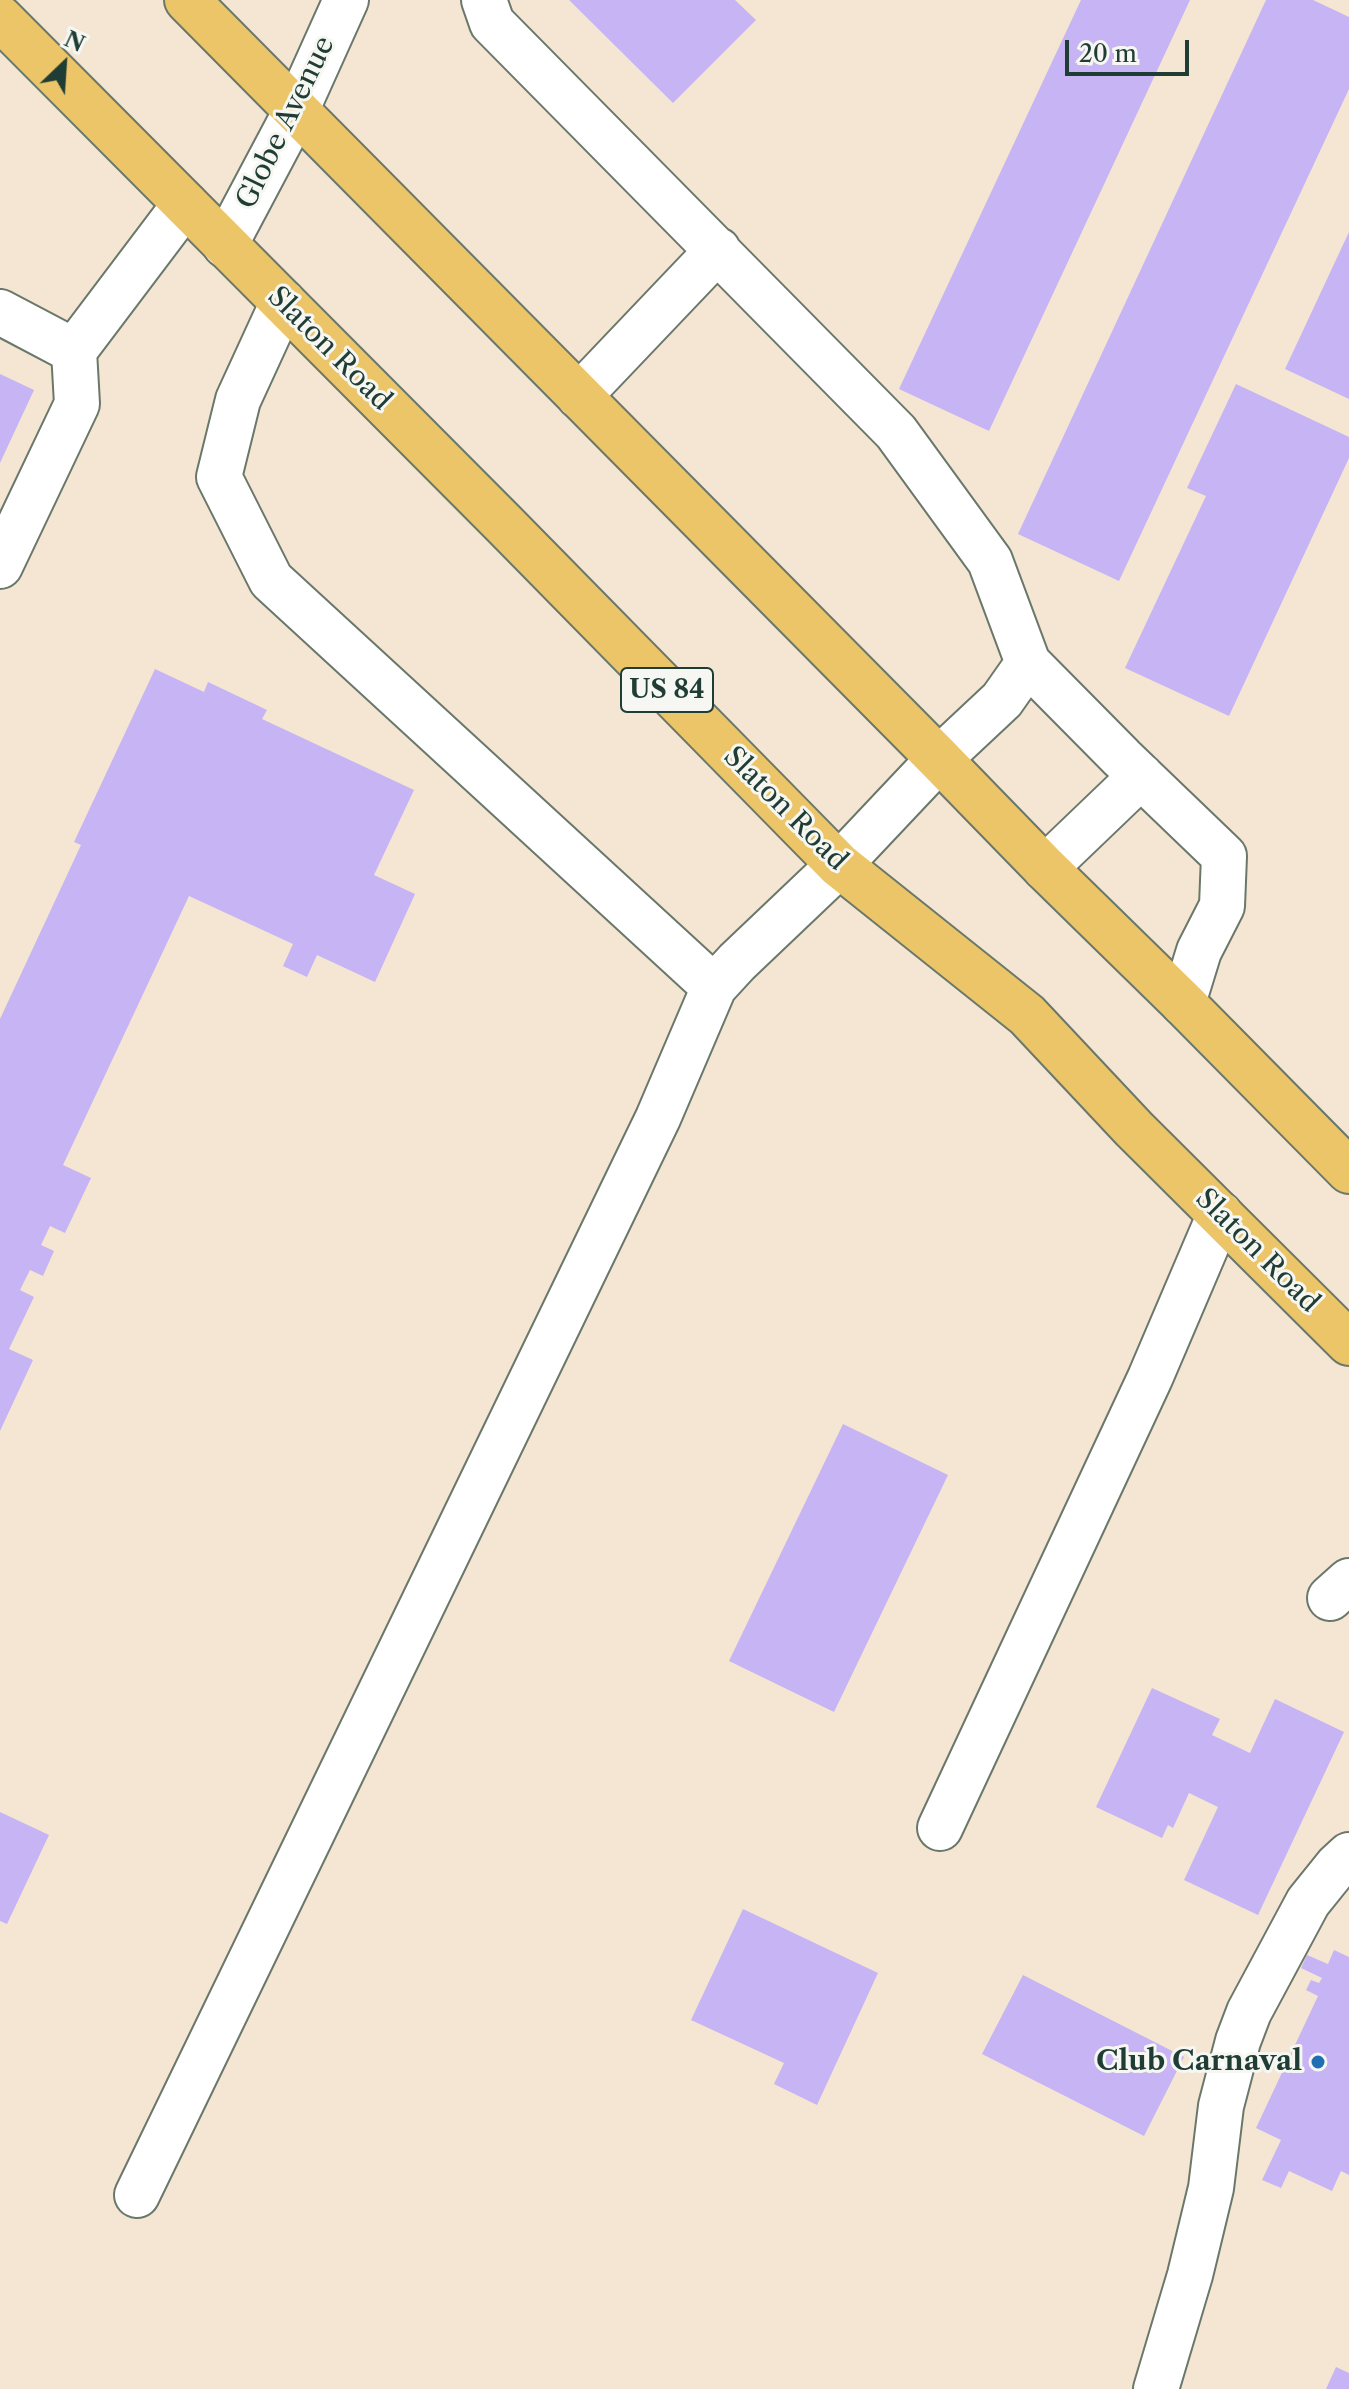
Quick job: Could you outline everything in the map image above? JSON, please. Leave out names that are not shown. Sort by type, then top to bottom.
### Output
[{"type":"highway","points":[[187,0],[1349,1171]]},
{"type":"highway","name":"Slaton Road","points":[[0,18],[839,865],[1027,1015],[1134,1129],[1349,1343]]},
{"type":"street","name":"Globe Avenue","points":[[225,245],[296,111],[346,0]]},
{"type":"street","points":[[484,0],[492,23],[896,432],[990,561],[1028,663],[1224,856],[1222,906],[1199,951],[1183,1003]]},
{"type":"street","points":[[0,566],[77,404],[74,351],[185,204]]},
{"type":"street","points":[[579,396],[718,250]]},
{"type":"street","points":[[283,302],[238,400],[219,477],[271,580],[714,987]]},
{"type":"street","points":[[0,312],[74,351]]},
{"type":"street","points":[[137,2195],[658,1118],[714,987],[839,865],[939,759],[1002,700],[1028,663]]},
{"type":"street","points":[[1045,868],[1141,776]]},
{"type":"street","points":[[940,1828],[1150,1378],[1220,1214]]},
{"type":"street","points":[[1156,2389],[1190,2275],[1211,2188],[1221,2106],[1243,2027],[1308,1902],[1349,1855]]},
{"type":"building","points":[[569,0],[735,0],[756,20],[673,103]]},
{"type":"building","points":[[1081,0],[1190,0],[989,431],[899,389]]},
{"type":"building","points":[[1266,0],[1313,0],[1349,17],[1349,89],[1119,581],[1018,534]]},
{"type":"building","points":[[1349,232],[1349,399],[1285,369]]},
{"type":"building","points":[[0,374],[34,390],[0,463]]},
{"type":"building","points":[[1236,384],[1349,437],[1349,458],[1229,716],[1125,668],[1206,496],[1187,488]]},
{"type":"building","points":[[155,669],[204,692],[208,682],[267,710],[262,719],[414,790],[374,875],[415,894],[375,982],[317,955],[307,977],[283,966],[293,944],[189,896],[63,1165],[91,1178],[65,1233],[50,1226],[41,1245],[54,1251],[43,1276],[30,1270],[20,1290],[34,1297],[9,1349],[33,1360],[0,1431],[0,1019],[81,845],[74,842]]},
{"type":"building","points":[[843,1424],[948,1475],[834,1712],[729,1661]]},
{"type":"building","points":[[1152,1688],[1220,1719],[1212,1735],[1250,1753],[1275,1699],[1344,1732],[1258,1915],[1184,1880],[1218,1807],[1189,1793],[1173,1828],[1168,1825],[1162,1838],[1096,1807]]},
{"type":"building","points":[[0,1812],[49,1835],[7,1924],[0,1921]]},
{"type":"building","points":[[743,1909],[878,1973],[817,2105],[774,2084],[784,2063],[691,2020]]},
{"type":"building","name":"Club Carnaval","points":[[1334,1950],[1349,1957],[1349,2175],[1341,2171],[1332,2191],[1289,2171],[1281,2188],[1262,2180],[1281,2140],[1256,2128],[1318,1996],[1306,1990],[1311,1980],[1319,1983],[1322,1978],[1301,1968],[1307,1955],[1328,1964]]},
{"type":"building","points":[[1023,1975],[1184,2057],[1144,2136],[982,2054]]},
{"type":"building","points":[[1336,2367],[1349,2373],[1349,2389],[1326,2389]]},
{"type":"place","name":"Club Carnaval","points":[[1318,2062]]}]
